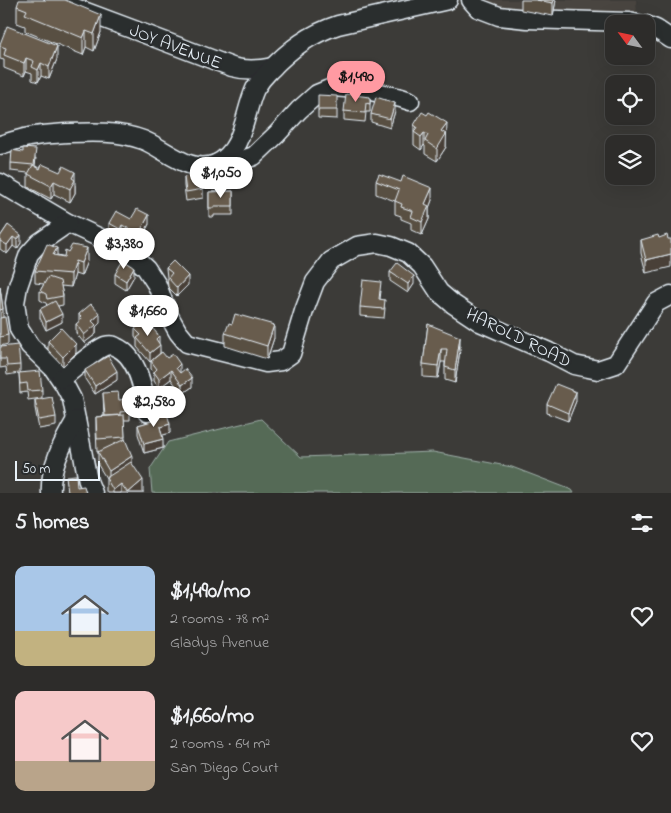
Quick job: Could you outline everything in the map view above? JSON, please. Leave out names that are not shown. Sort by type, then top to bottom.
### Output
[{"type":"street","name":"JOY AVENUE","points":[[54,0],[232,67],[242,70],[262,70],[273,67]]},
{"type":"street","points":[[216,164],[231,152],[241,134],[260,80],[296,46],[330,28],[412,7],[448,0]]},
{"type":"street","points":[[471,0],[478,8],[499,16],[527,19],[605,21]]},
{"type":"street","points":[[655,29],[671,39]]},
{"type":"street","points":[[0,145],[40,135],[112,134],[141,140],[164,150],[194,167],[206,167],[237,162],[254,156],[317,94],[334,87],[367,90],[410,101]]},
{"type":"street","points":[[0,184],[68,223],[39,243],[29,254],[18,286],[15,303],[19,329],[30,346],[53,368],[72,398],[88,481],[93,493]]},
{"type":"street","name":"HAROLD ROAD","points":[[68,223],[124,249],[146,268],[157,285],[168,314],[187,343],[266,363],[281,361],[291,354],[314,282],[331,261],[357,246],[377,243],[408,253],[422,266],[439,292],[480,322],[549,352],[574,366],[598,370],[616,364],[656,303],[671,295]]},
{"type":"street","points":[[61,379],[105,346],[112,345],[120,348],[130,357],[139,376],[147,412]]},
{"type":"street","points":[[51,493],[51,479],[58,455],[65,438],[76,420]]},
{"type":"shaded area","points":[[488,0],[636,0],[637,15],[513,13],[490,3]]},
{"type":"green space","points":[[261,419],[301,457],[433,452],[512,467],[572,490],[574,493],[152,493],[150,469],[168,442]]},
{"type":"building","points":[[19,0],[65,0],[101,15],[94,34],[86,31],[83,38],[25,14],[27,10],[17,6]]},
{"type":"building","points":[[536,0],[554,0],[553,3]]},
{"type":"building","points":[[7,26],[57,46],[49,67],[41,63],[38,70],[32,67],[34,61],[26,58],[24,63],[4,55],[6,48],[0,46],[0,44]]},
{"type":"building","points":[[346,94],[370,97],[370,104],[366,103],[365,113],[344,111]]},
{"type":"building","points":[[318,95],[337,96],[337,110],[318,110]]},
{"type":"building","points":[[376,97],[395,103],[390,119],[371,114]]},
{"type":"building","points":[[422,112],[427,115],[429,112],[447,123],[441,131],[446,134],[437,149],[425,141],[428,135],[424,133],[421,137],[414,132],[417,127],[414,125]]},
{"type":"building","points":[[23,148],[36,149],[34,165],[11,163],[12,150],[23,152]]},
{"type":"building","points":[[42,164],[60,172],[63,166],[75,172],[72,178],[75,180],[70,189],[54,181],[51,186],[28,174],[33,165],[40,169]]},
{"type":"building","points":[[200,174],[203,189],[186,192],[184,177]]},
{"type":"building","points":[[379,174],[401,182],[403,176],[432,188],[425,204],[429,206],[422,222],[411,217],[413,211],[401,207],[402,204],[395,201],[399,190],[376,181]]},
{"type":"building","points":[[233,191],[233,206],[214,206],[214,208],[209,208],[209,192]]},
{"type":"building","points":[[137,209],[149,215],[139,234],[122,225],[120,229],[109,223],[116,211],[131,219]]},
{"type":"building","points":[[8,225],[21,235],[17,240],[13,237],[7,245],[0,241],[0,237]]},
{"type":"building","points":[[658,235],[659,238],[667,235],[668,239],[671,239],[671,254],[646,260],[641,240]]},
{"type":"building","points":[[47,244],[57,248],[53,255],[64,257],[65,250],[68,252],[72,245],[87,248],[81,263],[75,261],[71,274],[35,271]]},
{"type":"building","points":[[123,260],[134,267],[126,281],[115,274]]},
{"type":"building","points":[[173,261],[188,276],[177,288],[168,278],[172,273],[166,268]]},
{"type":"building","points":[[397,263],[414,276],[408,284],[390,272]]},
{"type":"building","points":[[48,277],[60,281],[63,296],[47,299],[46,294],[40,291]]},
{"type":"building","points":[[363,280],[381,282],[379,299],[385,300],[384,309],[360,307]]},
{"type":"building","points":[[0,287],[3,309],[0,310]]},
{"type":"building","points":[[55,301],[62,314],[46,322],[40,309]]},
{"type":"building","points":[[91,304],[100,314],[92,321],[96,325],[84,335],[76,324],[82,319],[79,314]]},
{"type":"building","points":[[235,314],[274,325],[267,346],[225,333],[229,323],[232,324]]},
{"type":"building","points":[[5,317],[8,335],[0,337],[0,318]]},
{"type":"building","points":[[146,320],[159,336],[156,339],[160,345],[150,353],[137,338],[141,335],[135,329]]},
{"type":"building","points":[[428,324],[460,337],[455,370],[445,367],[447,349],[441,349],[438,366],[423,364]]},
{"type":"building","points":[[61,328],[76,344],[63,357],[48,341]]},
{"type":"building","points":[[18,345],[20,365],[7,366],[6,359],[0,359],[0,347]]},
{"type":"building","points":[[162,352],[167,358],[173,354],[180,364],[176,368],[180,373],[185,369],[192,378],[182,385],[171,370],[159,379],[154,372],[157,369],[151,361]]},
{"type":"building","points":[[108,356],[117,371],[95,386],[85,370]]},
{"type":"building","points":[[40,371],[42,390],[28,391],[27,383],[20,384],[19,373]]},
{"type":"building","points":[[556,384],[576,392],[568,413],[547,404]]},
{"type":"building","points":[[118,392],[119,400],[128,399],[130,411],[120,412],[120,415],[105,416],[103,393]]},
{"type":"building","points":[[52,397],[56,417],[39,420],[35,400]]},
{"type":"building","points":[[166,410],[170,424],[160,427],[163,439],[144,444],[138,425],[159,419],[157,413]]},
{"type":"building","points":[[124,415],[125,437],[97,439],[96,417]]},
{"type":"building","points":[[125,439],[132,456],[109,471],[98,452]]},
{"type":"building","points":[[131,462],[143,480],[128,493],[121,484],[113,490],[106,478]]},
{"type":"building","points":[[76,475],[77,487],[84,486],[86,493],[68,493],[66,476]]}]
